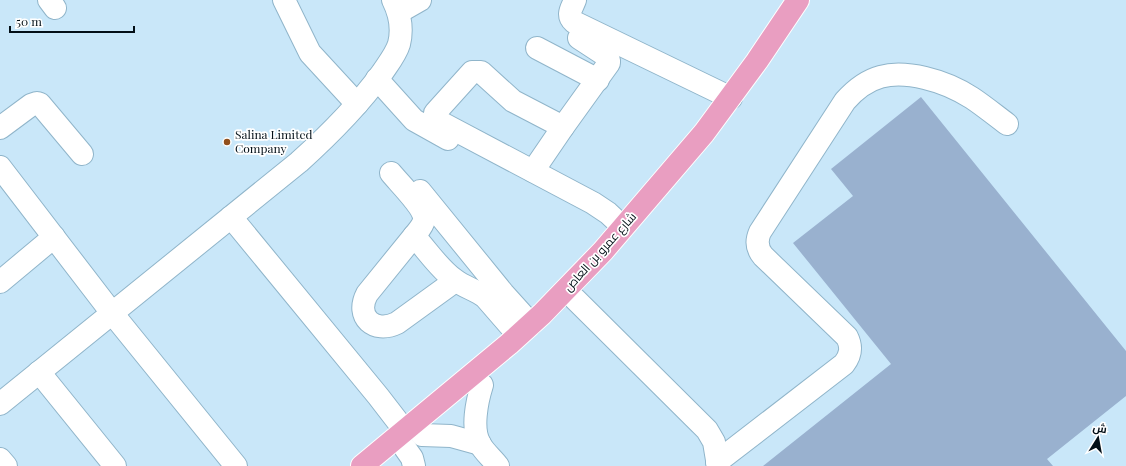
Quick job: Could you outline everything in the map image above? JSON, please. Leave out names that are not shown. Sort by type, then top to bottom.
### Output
[{"type":"main road","name":"شارع عمرو بن العاص","points":[[362,466],[411,445],[476,373],[573,283],[704,133],[731,98],[798,0]]},
{"type":"main road","name":"شارع عمرو بن العاص","points":[[384,466],[482,385],[541,332],[575,299],[632,239],[713,144],[766,73],[814,0]]},
{"type":"street","points":[[284,0],[310,53],[357,104]]},
{"type":"street","points":[[0,404],[299,162],[319,144],[357,104],[391,60],[399,45],[401,28],[396,6],[420,0]]},
{"type":"street","points":[[575,0],[570,12],[574,22],[731,98]]},
{"type":"street","points":[[533,171],[562,127],[608,66],[609,60],[605,55],[579,38]]},
{"type":"street","points":[[537,48],[598,80]]},
{"type":"street","points":[[562,127],[512,101],[481,72],[478,71],[472,72],[435,113],[438,121],[598,206],[608,213],[619,232]]},
{"type":"street","points":[[717,464],[844,364],[850,354],[850,342],[847,337],[763,256],[758,248],[757,242],[760,232],[844,101],[852,92],[873,79],[897,74],[909,75],[936,81],[961,91],[973,98],[1007,124]]},
{"type":"street","points":[[377,79],[408,114],[421,124],[576,206],[619,232]]},
{"type":"street","points":[[0,128],[31,105],[37,103],[40,104],[82,154]]},
{"type":"street","points":[[5,166],[35,198]]},
{"type":"street","points":[[5,166],[54,237],[112,313],[236,466]]},
{"type":"street","points":[[456,281],[390,326],[376,326],[371,323],[364,314],[363,301],[367,294],[423,224],[423,214],[401,176],[503,293],[524,330]]},
{"type":"street","points":[[231,217],[378,396],[411,445],[451,436],[480,444]]},
{"type":"street","points":[[414,236],[450,276],[456,281],[485,297],[524,330]]},
{"type":"street","points":[[0,282],[54,237]]},
{"type":"street","points":[[575,299],[707,430],[714,442],[717,464]]},
{"type":"street","points":[[39,372],[115,466]]},
{"type":"street","points":[[482,385],[476,413],[477,434],[480,444],[498,466]]},
{"type":"street","points":[[199,403],[250,466]]},
{"type":"street","points":[[0,459],[6,466]]},
{"type":"building","points":[[921,97],[1126,351],[1126,396],[1047,459],[1053,466],[763,466],[891,364],[793,243],[853,196],[831,169]]},
{"type":"place","name":"Salina Limited Company","points":[[227,142]]}]
